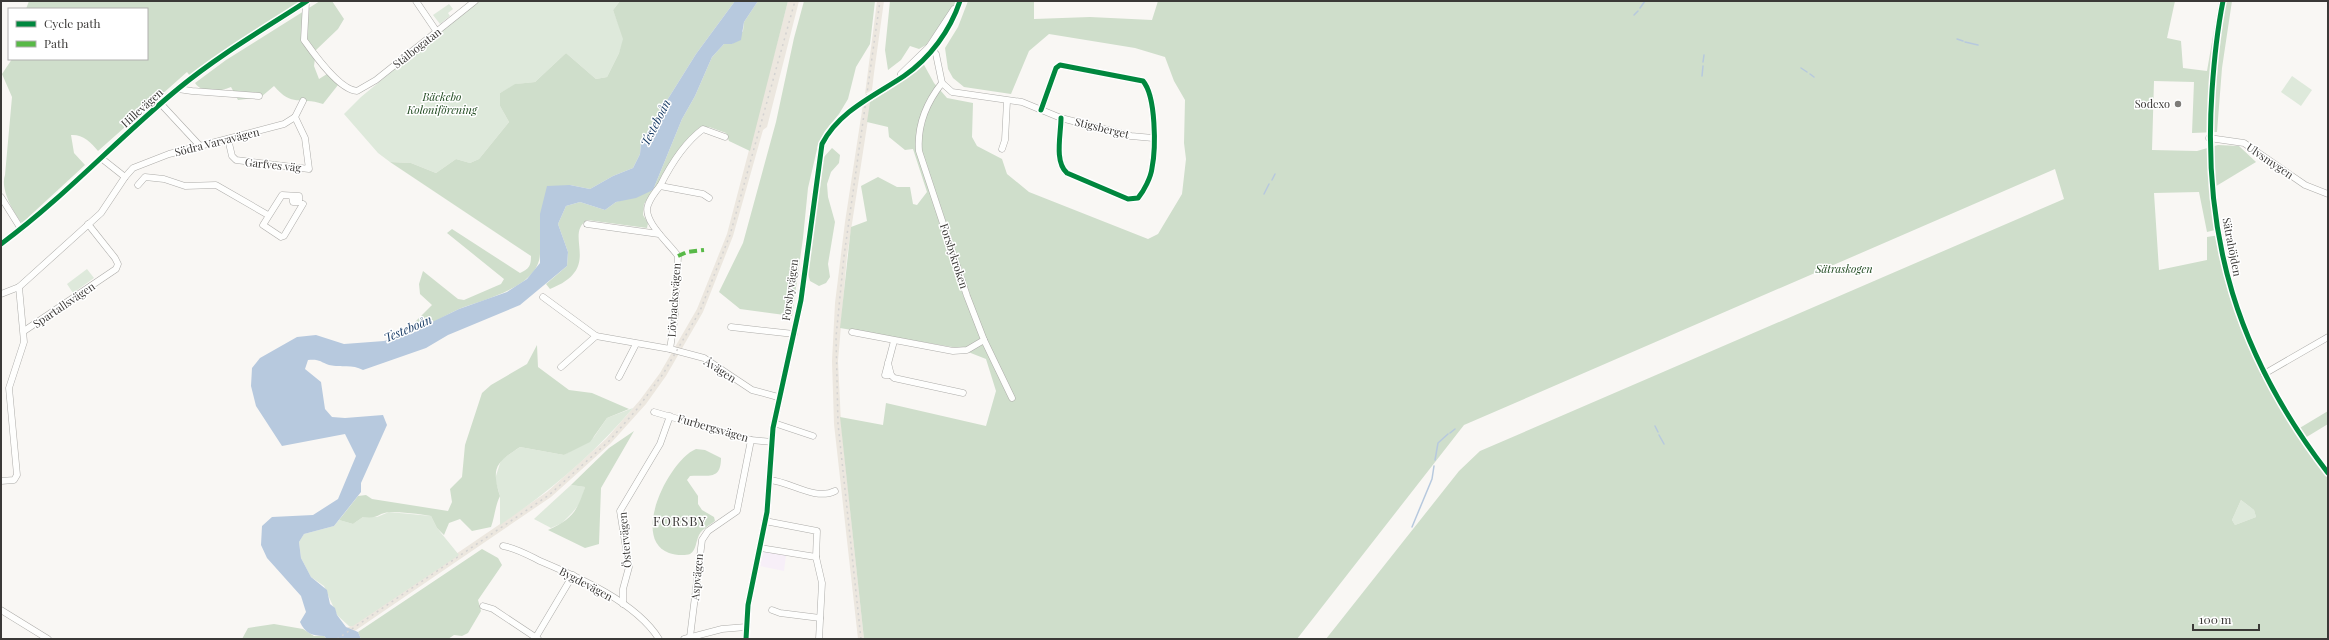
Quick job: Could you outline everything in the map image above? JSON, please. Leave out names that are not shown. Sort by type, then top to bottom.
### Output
[{"type":"street","points":[[416,1],[437,32]]},
{"type":"street","name":"Stålbogatan","points":[[306,2],[304,40],[329,71],[349,89],[356,91],[371,83],[475,1]]},
{"type":"street","name":"Forsbyvägen","points":[[746,639],[748,605],[765,521],[770,480],[774,423],[778,397],[794,334],[822,144],[829,133],[850,111],[905,75],[931,49],[953,20],[959,1]]},
{"type":"street","name":"Sätrahöjden","points":[[2223,1],[2217,39],[2209,138],[2212,185],[2220,246],[2232,294],[2264,374],[2298,434],[2328,472]]},
{"type":"street","name":"Hillevägen","points":[[1,244],[21,229],[178,89],[212,62],[306,2]]},
{"type":"street","points":[[931,49],[936,54],[942,83]]},
{"type":"street","points":[[1041,110],[1056,68],[1060,65],[1135,78],[1145,84],[1152,103],[1152,168],[1138,198],[1128,199],[1067,173],[1062,169],[1060,161],[1061,118]]},
{"type":"street","name":"Stigsberget","points":[[942,83],[952,92],[1022,102],[1061,118],[1131,136],[1153,138]]},
{"type":"street","name":"Forsbykroken","points":[[942,83],[928,103],[920,127],[920,151],[967,296],[984,340],[1012,398]]},
{"type":"street","points":[[178,89],[192,92],[259,96]]},
{"type":"street","points":[[295,118],[303,101]]},
{"type":"street","points":[[1002,149],[1005,140],[1007,101]]},
{"type":"street","points":[[161,104],[200,146]]},
{"type":"street","name":"Södra Varvavägen","points":[[1,294],[19,287],[106,208],[125,177],[133,168],[159,157],[277,127],[295,118]]},
{"type":"street","name":"Garfves väg","points":[[228,139],[232,156],[236,160],[310,171],[305,138],[295,118]]},
{"type":"street","name":"Lövbacksvägen","points":[[670,349],[675,316],[678,256],[659,234],[650,220],[646,210],[670,167],[699,132],[708,129],[725,136]]},
{"type":"street","name":"Ulvsmygen","points":[[2209,138],[2244,143],[2305,185],[2328,194]]},
{"type":"street","points":[[101,158],[125,177]]},
{"type":"street","points":[[138,185],[145,177],[164,179],[185,186],[216,185],[268,215]]},
{"type":"street","points":[[660,186],[703,194],[709,198]]},
{"type":"street","points":[[292,196],[282,195],[279,197],[263,224],[281,237],[284,236],[303,204]]},
{"type":"street","points":[[1,197],[21,229]]},
{"type":"street","name":"Spartallsvägen","points":[[1,481],[14,480],[17,478],[9,388],[24,342],[24,331],[116,269],[117,262],[88,224]]},
{"type":"street","points":[[587,224],[659,234]]},
{"type":"street","points":[[19,287],[24,331]]},
{"type":"street","name":"Åvägen","points":[[543,297],[596,336],[610,337],[636,344],[670,349],[704,358],[748,388],[778,397]]},
{"type":"street","points":[[731,327],[794,334]]},
{"type":"street","points":[[852,332],[953,351],[967,350],[984,340]]},
{"type":"street","points":[[560,367],[596,336]]},
{"type":"street","points":[[2264,374],[2328,337]]},
{"type":"street","points":[[894,341],[885,375],[891,375],[963,393]]},
{"type":"street","points":[[619,376],[636,344]]},
{"type":"street","name":"Furbergsvägen","points":[[654,412],[750,440],[772,442]]},
{"type":"street","name":"Östervägen","points":[[623,604],[623,589],[629,567],[620,511],[660,444],[670,416]]},
{"type":"street","points":[[774,423],[813,436]]},
{"type":"street","name":"Aspvägen","points":[[687,638],[701,544],[708,531],[737,511],[750,440]]},
{"type":"street","points":[[770,480],[818,494],[827,495],[835,491]]},
{"type":"street","points":[[765,521],[817,531],[816,557],[822,583],[819,639]]},
{"type":"street","name":"Bygdevägen","points":[[503,546],[573,575],[623,604],[642,618],[658,639]]},
{"type":"street","points":[[760,548],[816,557]]},
{"type":"street","points":[[482,606],[493,609],[537,638],[573,575]]},
{"type":"street","points":[[1,610],[48,639]]},
{"type":"street","points":[[772,610],[780,613],[820,618]]},
{"type":"street","points":[[687,638],[722,629],[746,628]]},
{"type":"shaded area","points":[[788,1],[799,1],[767,127],[763,130],[733,236],[703,312],[666,376],[646,404],[611,443],[551,497],[343,639],[331,639],[547,492],[606,439],[640,400],[660,373],[697,309],[727,234]]},
{"type":"shaded area","points":[[877,1],[884,1],[872,90],[865,94]]},
{"type":"shaded area","points":[[871,100],[847,256],[838,361],[841,423],[864,639],[858,639],[834,424],[832,361],[835,303],[845,222],[863,104]]},
{"type":"shaded area","points":[[764,550],[786,555],[784,571],[760,566]]},
{"type":"green space","points":[[29,1],[301,1],[207,62],[190,76],[187,72],[98,151],[86,139],[71,135],[74,153],[85,165],[22,223],[11,207],[4,187],[12,97],[2,74],[11,60],[148,60],[148,8],[26,8]]},
{"type":"green space","points":[[320,1],[332,1],[344,19],[338,29],[316,50],[314,66],[319,79],[327,74],[338,85],[323,104],[286,97],[274,86],[261,97],[238,100],[231,87],[216,91],[207,91],[195,83],[226,60]]},
{"type":"green space","name":"Bäckebo Koloniförening","points":[[477,1],[620,1],[613,10],[624,39],[607,77],[596,79],[566,53],[535,82],[516,84],[500,93],[500,106],[509,122],[479,159],[470,163],[456,159],[436,173],[411,163],[390,162],[378,153],[344,114],[361,97]]},
{"type":"green space","points":[[620,1],[735,1],[696,54],[641,142],[640,154],[633,168],[613,176],[590,189],[570,185],[540,253],[538,265],[531,275],[509,290],[459,309],[401,336],[432,305],[420,294],[419,284],[423,271],[458,299],[464,300],[501,284],[504,279],[447,233],[452,229],[520,273],[529,267],[531,256],[390,162],[411,163],[436,173],[456,159],[470,163],[479,159],[509,122],[500,106],[500,93],[515,84],[535,82],[566,53],[596,79],[607,77],[619,53],[623,39],[613,10]]},
{"type":"green space","points":[[758,1],[788,1],[750,151],[729,141],[726,133],[709,127],[700,127],[693,134],[644,204],[643,215],[648,223],[647,228],[587,220],[581,227],[579,235],[580,253],[579,262],[575,272],[566,281],[550,289],[546,284],[567,266],[568,252],[558,224],[566,206],[580,202],[605,210],[616,202],[653,190],[682,119],[695,96],[712,57],[724,44],[732,44],[743,31],[744,22]]},
{"type":"green space","points":[[804,1],[875,1],[870,44],[856,67],[848,99],[839,114],[825,131],[818,145],[808,188],[803,238],[792,316],[740,309],[719,292],[743,243],[776,122],[794,38]]},
{"type":"green space","points":[[890,1],[957,1],[926,45],[919,49],[910,46],[901,60],[888,70],[885,50]]},
{"type":"green space","points":[[968,1],[1034,1],[1034,19],[1090,17],[1152,20],[1158,1],[2175,1],[2167,38],[2181,41],[2183,68],[2207,71],[2219,1],[2232,1],[2222,68],[2217,132],[2192,133],[2194,82],[2154,81],[2152,150],[2197,151],[2218,145],[2239,146],[2256,162],[2213,188],[2219,229],[2207,232],[2199,192],[2154,193],[2159,270],[2207,260],[2207,237],[2220,235],[2233,295],[2266,376],[2298,429],[2328,411],[2328,424],[2305,438],[2328,469],[2328,639],[1326,639],[1459,471],[1480,451],[2064,199],[2055,169],[1464,425],[1297,639],[864,639],[840,417],[883,425],[886,403],[986,426],[996,391],[986,359],[958,348],[840,328],[851,227],[867,221],[861,186],[878,177],[897,187],[910,187],[913,204],[917,205],[927,192],[913,149],[905,150],[889,137],[888,127],[867,122],[870,102],[894,87],[923,63],[934,83],[947,98],[973,103],[972,137],[977,146],[1002,159],[1007,174],[1029,192],[1148,239],[1158,234],[1182,194],[1186,159],[1184,143],[1185,100],[1174,81],[1165,57],[1135,48],[1049,34],[1029,51],[1011,94],[964,87],[953,78],[948,69],[945,48],[958,27]],"holes":[[[2241,500],[2254,510],[2256,517],[2235,525],[2232,520]]]},
{"type":"green space","points":[[449,4],[453,9],[448,13],[450,16],[440,24],[433,15]]},
{"type":"green space","points":[[2292,76],[2312,90],[2301,106],[2281,92]]},
{"type":"green space","points":[[832,148],[840,155],[839,163],[831,172],[827,184],[828,197],[835,222],[828,264],[830,277],[826,283],[819,286],[810,281],[807,271],[823,158]]},
{"type":"green space","points":[[87,269],[94,278],[73,293],[67,284]]},
{"type":"green space","points":[[537,345],[538,367],[569,390],[592,393],[629,409],[607,418],[590,442],[564,455],[520,447],[505,457],[496,472],[497,486],[500,496],[491,527],[472,531],[460,519],[449,523],[444,535],[437,528],[431,516],[394,512],[376,517],[363,517],[353,524],[339,520],[358,496],[366,495],[372,499],[448,511],[452,502],[450,489],[462,477],[465,445],[482,393],[491,385],[527,364]]},
{"type":"green space","points":[[633,408],[603,441],[571,471],[500,525],[500,496],[495,479],[501,460],[520,447],[564,455],[594,437],[607,418]]},
{"type":"green space","points":[[634,431],[601,488],[599,544],[585,548],[548,530],[563,522],[576,509],[585,487],[571,485],[609,448]]},
{"type":"green space","points":[[696,449],[705,450],[721,458],[720,466],[715,474],[707,476],[690,476],[687,480],[698,496],[698,504],[702,510],[714,517],[715,521],[700,533],[692,553],[680,555],[669,553],[658,545],[653,532],[653,517],[665,483],[685,456]]},
{"type":"green space","points":[[571,485],[585,487],[581,502],[562,523],[551,528],[534,519]]},
{"type":"green space","points":[[2241,500],[2254,510],[2256,517],[2235,525],[2232,520]]},
{"type":"green space","points":[[389,512],[431,516],[437,528],[459,555],[353,626],[349,626],[337,615],[324,586],[311,577],[301,558],[299,542],[304,534],[334,526],[339,520],[353,524],[363,517],[377,517]]},
{"type":"green space","points":[[482,549],[498,558],[502,565],[478,600],[481,611],[468,633],[462,636],[454,635],[448,639],[361,639],[358,632]]},
{"type":"green space","points":[[274,624],[303,629],[314,636],[324,636],[327,639],[242,639],[248,628]]},
{"type":"water","name":"Testeboån","points":[[735,1],[758,1],[744,22],[741,40],[732,44],[724,44],[712,57],[695,96],[682,119],[653,190],[636,198],[616,202],[605,210],[580,202],[566,206],[558,224],[568,252],[567,266],[520,305],[448,335],[426,348],[363,370],[355,367],[329,365],[318,360],[308,360],[305,369],[321,382],[325,409],[332,417],[345,418],[383,415],[387,425],[361,483],[361,492],[334,526],[304,534],[299,542],[301,558],[311,577],[327,590],[330,604],[335,608],[337,615],[346,627],[358,632],[361,639],[327,639],[324,636],[309,633],[304,629],[300,622],[306,612],[301,596],[267,558],[261,545],[262,526],[272,517],[313,515],[338,499],[356,456],[345,434],[282,446],[256,406],[251,386],[252,368],[260,358],[297,337],[316,335],[344,344],[384,341],[418,331],[426,325],[459,309],[507,292],[527,279],[540,263],[540,214],[547,186],[570,185],[590,189],[613,176],[633,168],[640,154],[641,142],[696,54]]},
{"type":"waterway","points":[[1640,8],[1645,1]]},
{"type":"waterway","points":[[1634,15],[1638,11]]},
{"type":"waterway","points":[[1957,39],[1963,41]]},
{"type":"waterway","points":[[1965,42],[1978,45]]},
{"type":"waterway","points":[[1703,62],[1704,55]]},
{"type":"waterway","points":[[1702,76],[1703,66]]},
{"type":"waterway","points":[[1801,68],[1807,72]]},
{"type":"waterway","points":[[1810,74],[1814,77]]},
{"type":"waterway","points":[[1272,180],[1275,174]]},
{"type":"waterway","points":[[1264,194],[1269,184]]},
{"type":"waterway","points":[[1655,426],[1658,432]]},
{"type":"waterway","points":[[1450,433],[1455,429]]},
{"type":"waterway","points":[[1435,460],[1438,443],[1448,434]]},
{"type":"waterway","points":[[1659,435],[1664,444]]},
{"type":"waterway","points":[[1412,527],[1432,479],[1434,466]]},
{"type":"railway","points":[[337,639],[549,495],[609,441],[637,409],[663,374],[700,311],[730,235],[795,1]]},
{"type":"railway","points":[[861,639],[838,424],[836,337],[844,256],[880,1]]},
{"type":"marked path","points":[[678,256],[687,252],[704,250]]},
{"type":"cycle path","points":[[1,244],[47,207],[156,107],[194,76],[226,53],[307,1]]},
{"type":"cycle path","points":[[746,639],[748,605],[767,512],[773,428],[801,300],[822,144],[829,132],[848,113],[904,76],[931,52],[951,23],[960,1]]},
{"type":"cycle path","points":[[2223,1],[2217,35],[2214,68],[2210,145],[2213,196],[2221,246],[2232,293],[2249,339],[2270,385],[2297,429],[2328,473]]},
{"type":"cycle path","points":[[1041,110],[1056,68],[1060,65],[1143,81],[1147,88],[1153,110],[1154,148],[1150,176],[1145,188],[1138,198],[1128,199],[1067,173],[1063,168],[1059,155],[1061,118]]},
{"type":"place","name":"Sodexo","points":[[2178,104]]},
{"type":"district","name":"FORSBY","points":[[680,521]]},
{"type":"park label","name":"Sätraskogen","points":[[1844,269]]}]
